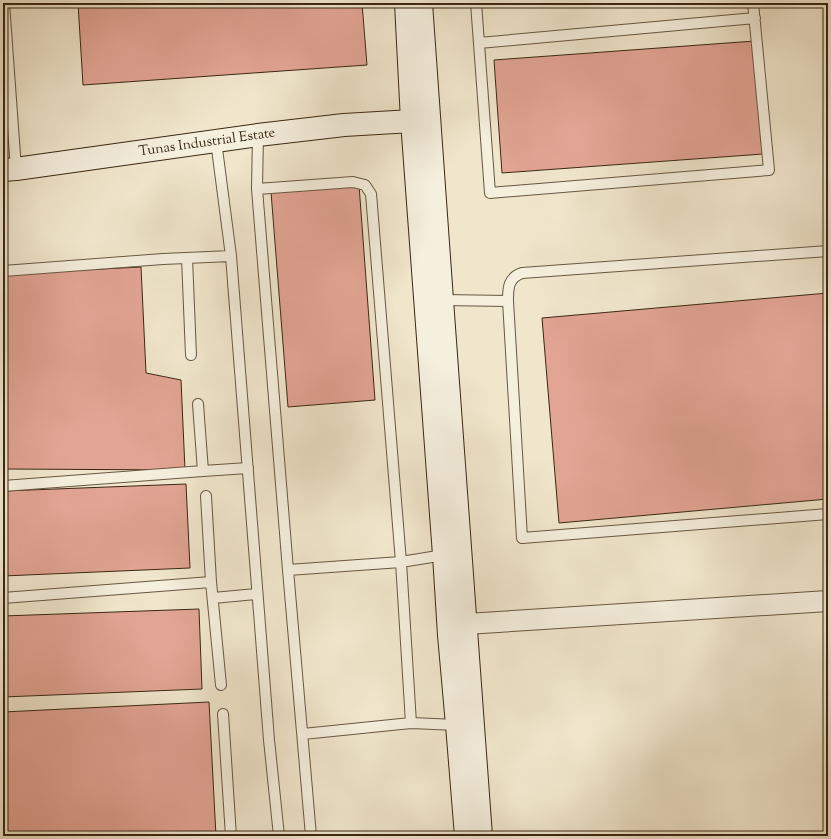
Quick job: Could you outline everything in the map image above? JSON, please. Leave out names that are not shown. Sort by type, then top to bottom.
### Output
[{"type":"main road","points":[[406,3],[412,121],[449,635],[466,836]]},
{"type":"main road","points":[[421,3],[482,836]]},
{"type":"main road","name":"Tunas Industrial Estate","points":[[9,169],[258,135],[344,125],[412,121]]},
{"type":"street","points":[[466,624],[828,601]]},
{"type":"lane","points":[[4,3],[9,169]]},
{"type":"lane","points":[[476,3],[490,193],[769,170],[753,3]]},
{"type":"lane","points":[[479,43],[755,18]]},
{"type":"lane","points":[[258,135],[258,189],[288,570],[311,836]]},
{"type":"lane","points":[[216,141],[231,256],[269,740],[279,836]]},
{"type":"lane","points":[[258,189],[353,182],[365,185],[371,194],[401,562],[411,724]]},
{"type":"lane","points":[[828,251],[522,273],[513,278],[509,288],[508,301],[522,538],[828,514]]},
{"type":"lane","points":[[3,271],[163,259],[231,256]]},
{"type":"lane","points":[[187,258],[191,355]]},
{"type":"lane","points":[[442,300],[508,301]]},
{"type":"lane","points":[[198,404],[204,471]]},
{"type":"lane","points":[[3,486],[248,468]]},
{"type":"lane","points":[[206,496],[211,582],[221,685]]},
{"type":"lane","points":[[288,570],[401,562],[444,555]]},
{"type":"lane","points":[[3,598],[211,582]]},
{"type":"lane","points":[[213,598],[257,594]]},
{"type":"lane","points":[[223,714],[231,836]]},
{"type":"lane","points":[[303,734],[411,724],[457,725]]},
{"type":"building","points":[[78,3],[362,3],[367,65],[83,85]]},
{"type":"building","points":[[755,41],[763,154],[502,173],[494,60]]},
{"type":"building","points":[[359,185],[375,400],[288,407],[271,192]]},
{"type":"building","points":[[141,267],[146,373],[181,380],[185,470],[3,469],[3,274]]},
{"type":"building","points":[[828,293],[828,499],[559,523],[542,318]]},
{"type":"building","points":[[186,484],[190,568],[3,576],[3,491]]},
{"type":"building","points":[[199,609],[202,689],[3,697],[3,616]]},
{"type":"building","points":[[209,702],[216,836],[3,836],[3,712]]}]
